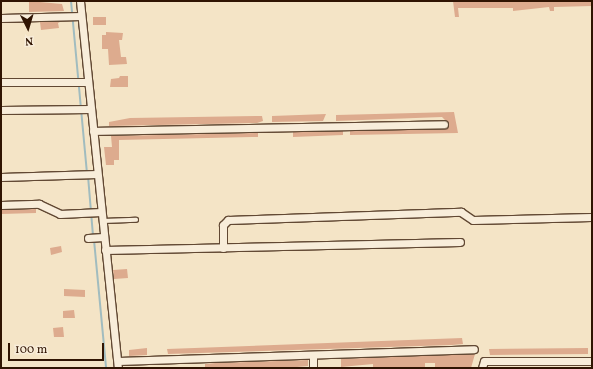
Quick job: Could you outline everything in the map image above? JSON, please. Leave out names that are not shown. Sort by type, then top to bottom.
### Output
[{"type":"street","points":[[80,1],[79,16],[87,109],[92,131],[98,212],[102,221],[101,237],[105,250],[118,364],[474,349]]},
{"type":"street","points":[[1,18],[79,16]]},
{"type":"street","points":[[1,82],[85,82]]},
{"type":"street","points":[[1,110],[87,109]]},
{"type":"street","points":[[92,131],[444,124]]},
{"type":"street","points":[[1,177],[94,174]]},
{"type":"street","points":[[1,205],[39,204],[60,214],[86,214],[98,212]]},
{"type":"street","points":[[223,248],[223,225],[228,220],[461,212],[473,220],[591,217]]},
{"type":"street","points":[[89,238],[101,237]]},
{"type":"street","points":[[105,250],[460,242]]},
{"type":"street","points":[[312,356],[313,368]]},
{"type":"street","points":[[482,368],[484,361],[592,361]]},
{"type":"lane","points":[[102,221],[136,220]]},
{"type":"building","points":[[29,1],[62,4],[64,11],[29,12]]},
{"type":"building","points":[[453,1],[592,1],[592,6],[554,7],[554,11],[550,11],[549,7],[513,11],[513,8],[458,8],[459,17],[455,17]]},
{"type":"building","points":[[93,17],[106,17],[106,25],[93,25]]},
{"type":"building","points":[[62,21],[58,23],[59,28],[41,30],[40,22]]},
{"type":"building","points":[[106,32],[123,33],[122,40],[119,40],[121,57],[126,57],[127,64],[109,65],[108,49],[102,49],[102,35],[106,35]]},
{"type":"building","points":[[120,76],[128,76],[128,87],[110,87],[111,79],[119,78]]},
{"type":"building","points":[[454,112],[458,133],[350,135],[350,131],[444,129],[449,124],[442,117],[336,121],[336,115]]},
{"type":"building","points":[[326,114],[323,121],[272,122],[272,116]]},
{"type":"building","points":[[262,116],[263,121],[257,123],[109,126],[109,122],[130,118]]},
{"type":"building","points":[[343,131],[343,135],[293,137],[293,132]]},
{"type":"building","points":[[258,133],[258,137],[119,140],[119,160],[114,160],[114,165],[106,165],[104,147],[112,147],[111,136]]},
{"type":"building","points":[[36,209],[36,213],[1,214],[1,210]]},
{"type":"building","points":[[61,246],[62,252],[51,255],[50,248]]},
{"type":"building","points":[[127,269],[128,278],[114,279],[113,270]]},
{"type":"building","points":[[64,289],[85,290],[85,297],[64,296]]},
{"type":"building","points":[[74,310],[75,318],[63,318],[63,311]]},
{"type":"building","points":[[63,327],[64,337],[54,337],[53,328]]},
{"type":"building","points":[[462,338],[463,344],[452,345],[168,354],[167,349]]},
{"type":"building","points":[[147,348],[147,355],[129,356],[129,350]]},
{"type":"building","points":[[588,348],[588,354],[490,355],[489,349]]},
{"type":"building","points":[[475,354],[471,368],[435,368],[435,363],[425,363],[425,368],[373,368],[373,364],[341,367],[341,359]]},
{"type":"building","points":[[308,360],[308,366],[286,368],[205,368],[205,364],[215,363]]},
{"type":"waterway","points":[[71,1],[87,172]]},
{"type":"waterway","points":[[88,176],[93,235]]},
{"type":"waterway","points":[[94,240],[106,368]]}]
